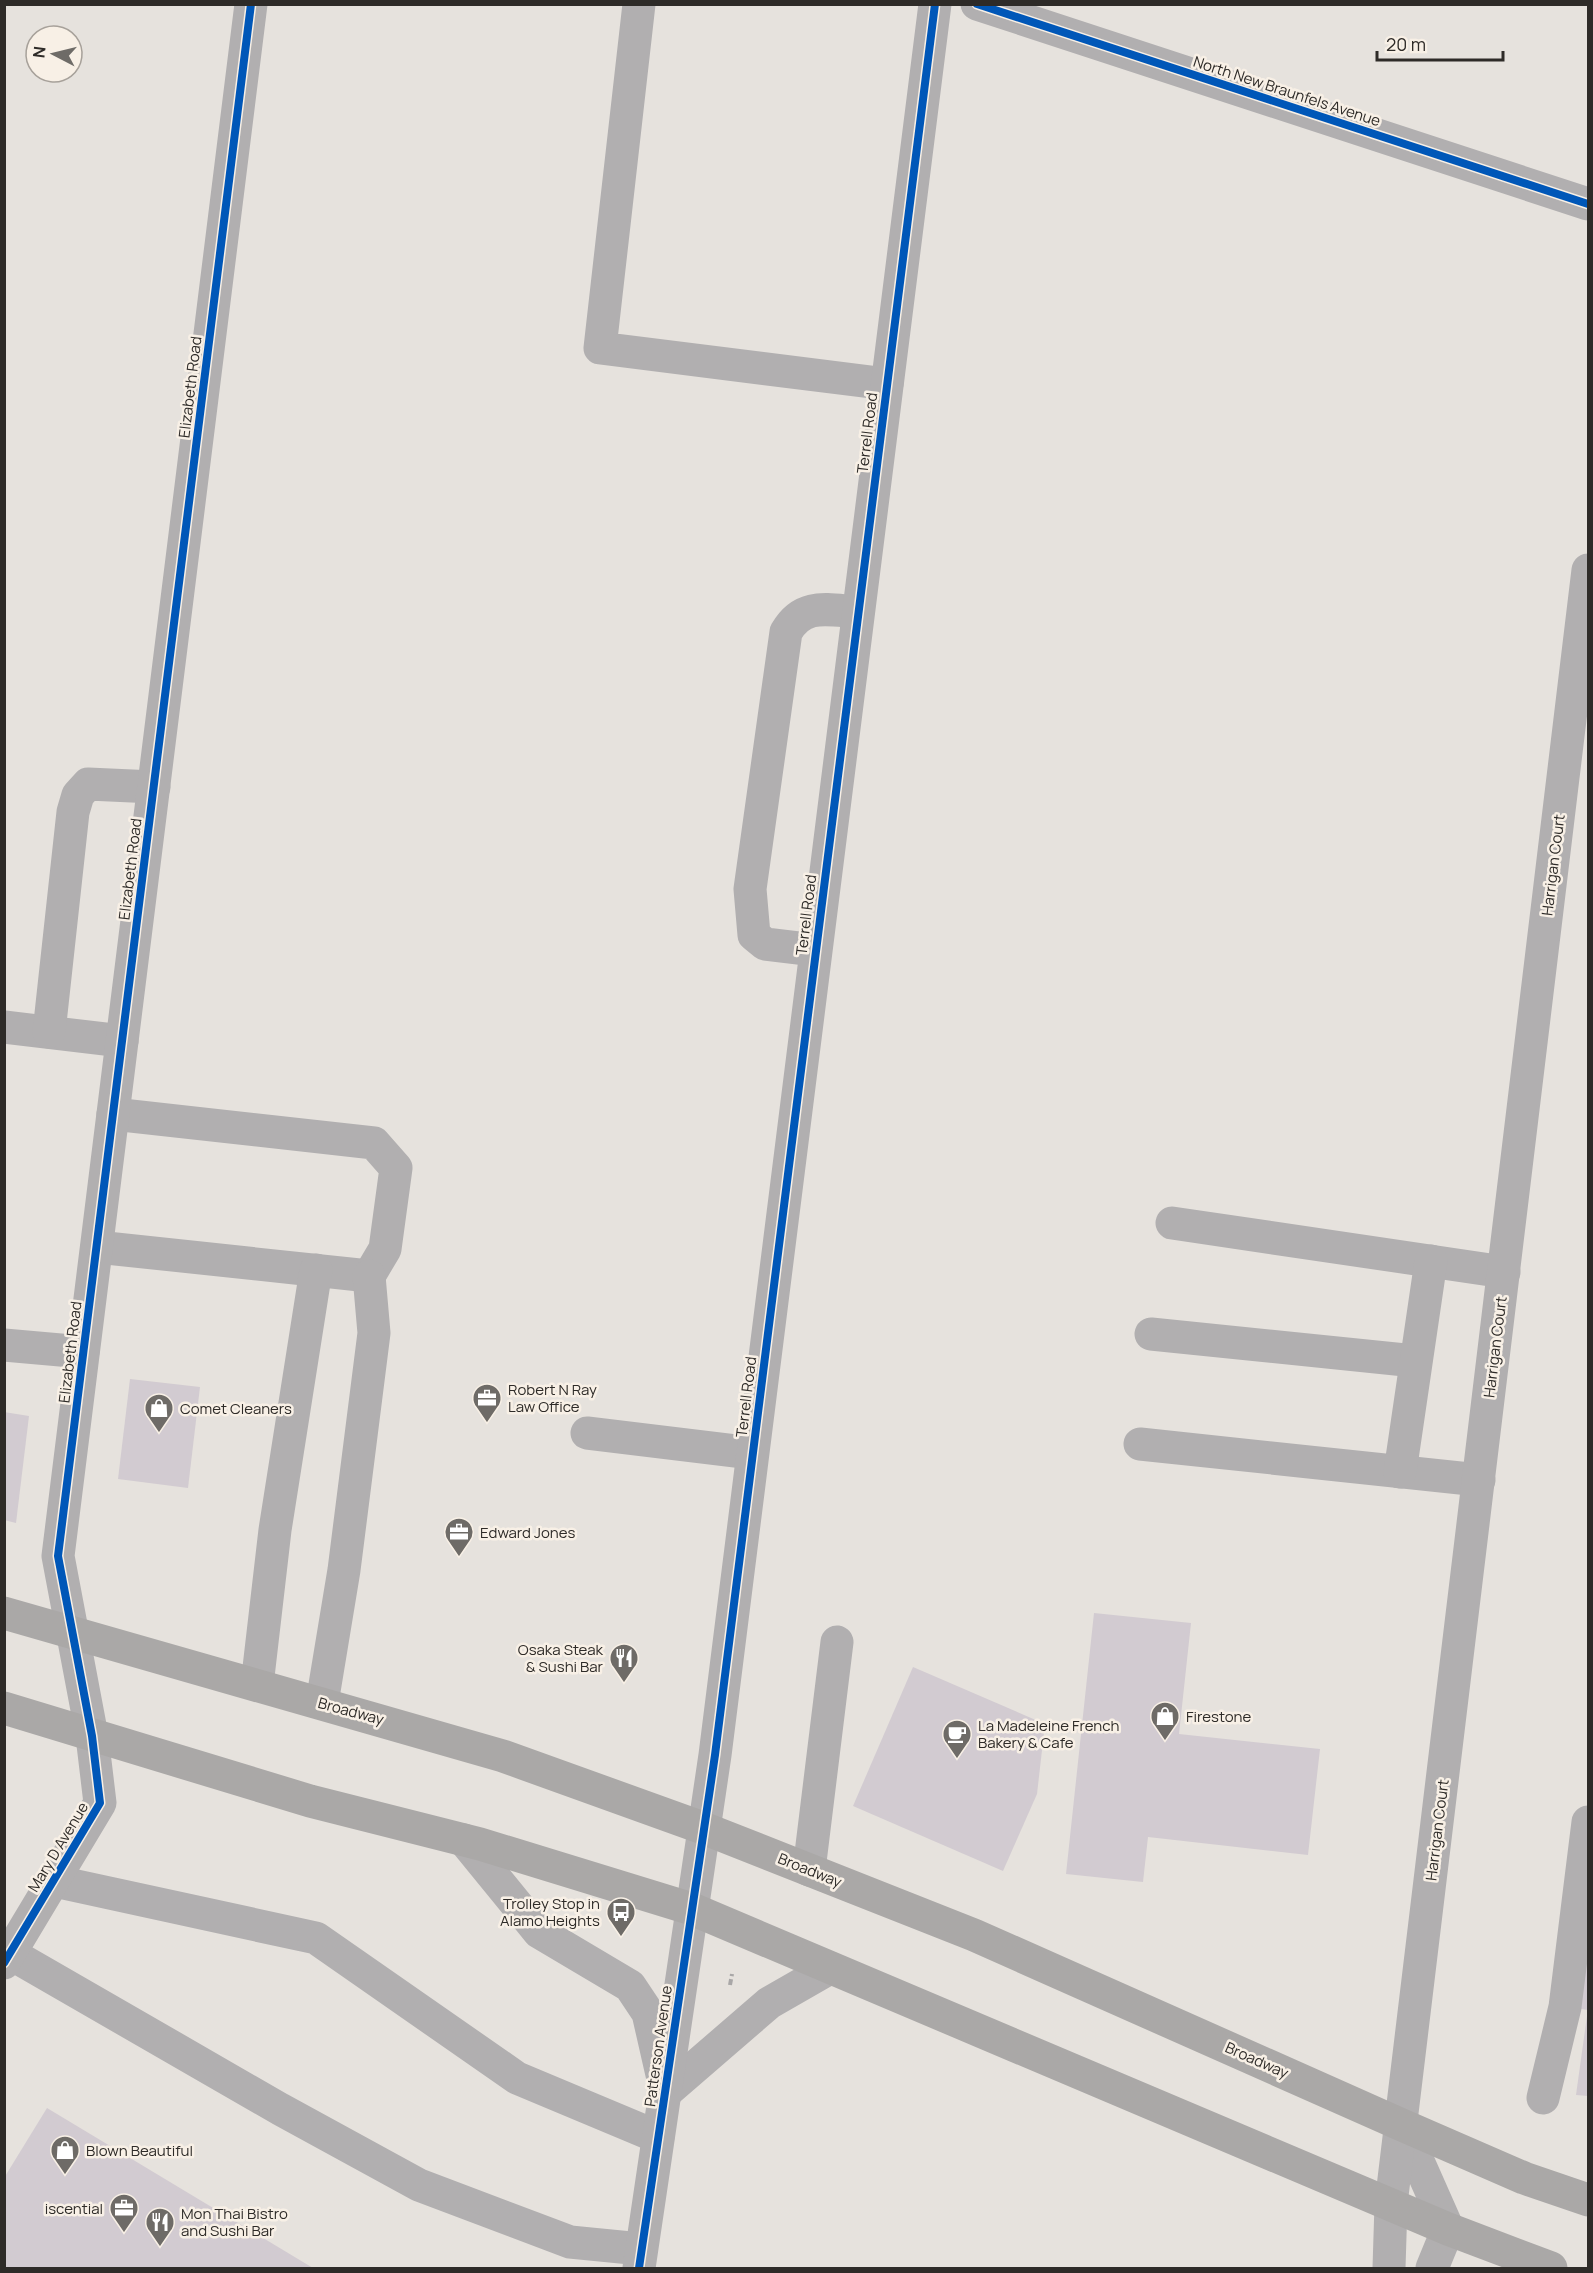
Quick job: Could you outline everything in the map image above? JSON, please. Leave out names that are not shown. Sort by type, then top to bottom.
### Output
[{"type":"main road","name":"Broadway","points":[[4,1613],[503,1756],[704,1828],[974,1935],[1524,2178],[1588,2200]]},
{"type":"main road","points":[[4,1708],[310,1801],[464,1840],[692,1909],[1448,2229],[1551,2268]]},
{"type":"street","name":"Elizabeth Road","points":[[93,1736],[58,1556],[251,4]]},
{"type":"street","points":[[639,4],[600,348],[887,384]]},
{"type":"street","name":"Terrell Road","points":[[704,1828],[935,4]]},
{"type":"street","name":"North New Braunfels Avenue","points":[[977,4],[1588,204]]},
{"type":"street","name":"Harrigan Court","points":[[1389,2268],[1391,2204],[1588,570]]},
{"type":"street","points":[[816,950],[765,944],[754,935],[750,889],[786,632],[794,618],[815,609],[858,612]]},
{"type":"street","points":[[49,1032],[73,812],[78,795],[88,784],[154,787]]},
{"type":"street","points":[[4,1027],[122,1041]]},
{"type":"street","points":[[113,1114],[374,1143],[396,1168],[385,1249],[369,1276],[374,1333],[344,1570],[322,1703]]},
{"type":"street","points":[[1172,1223],[1504,1272]]},
{"type":"street","points":[[97,1246],[369,1276]]},
{"type":"street","points":[[1400,1472],[1431,1261]]},
{"type":"street","points":[[257,1685],[275,1530],[316,1270]]},
{"type":"street","points":[[1151,1334],[1415,1361]]},
{"type":"street","points":[[4,1345],[83,1352]]},
{"type":"street","points":[[587,1433],[752,1453]]},
{"type":"street","points":[[1140,1444],[1479,1480]]},
{"type":"street","points":[[809,1870],[837,1642]]},
{"type":"street","name":"Mary D Avenue","points":[[8,1958],[100,1803],[93,1736]]},
{"type":"street","points":[[1543,2098],[1565,2007],[1588,1822]]},
{"type":"street","name":"Patterson Avenue","points":[[640,2258],[704,1828]]},
{"type":"street","points":[[464,1840],[540,1932],[630,1986],[648,2013],[666,2092],[769,2003],[830,1968]]},
{"type":"street","points":[[54,1881],[316,1938],[517,2078],[658,2137]]},
{"type":"street","points":[[8,1958],[419,2185],[570,2242],[640,2258]]},
{"type":"street","points":[[1402,2125],[1448,2229],[1432,2268]]},
{"type":"building","name":"Comet Cleaners","points":[[130,1379],[200,1387],[188,1488],[118,1479]]},
{"type":"building","points":[[4,1412],[29,1416],[16,1523],[4,1520]]},
{"type":"building","name":"Firestone","points":[[1094,1613],[1191,1623],[1179,1734],[1320,1749],[1308,1855],[1148,1837],[1143,1882],[1066,1874]]},
{"type":"building","name":"La Madeleine French Bakery & Cafe","points":[[913,1667],[1045,1724],[1037,1794],[1003,1871],[853,1806]]},
{"type":"building","points":[[1588,1899],[1588,2010],[1575,2008]]},
{"type":"building","points":[[1588,2016],[1588,2096],[1576,2095]]},
{"type":"building","points":[[47,2108],[313,2268],[4,2268],[4,2178]]},
{"type":"cycle path","points":[[4,1963],[100,1803],[92,1736],[58,1556],[251,4]]},
{"type":"cycle path","points":[[639,2268],[715,1755],[935,4]]},
{"type":"cycle path","points":[[977,4],[1588,204]]},
{"type":"place","name":"Robert N Ray Law Office","points":[[487,1424]]},
{"type":"place","name":"Comet Cleaners","points":[[159,1434]]},
{"type":"place","name":"Edward Jones","points":[[459,1558]]},
{"type":"place","name":"Osaka Steak & Sushi Bar","points":[[624,1684]]},
{"type":"place","name":"Firestone","points":[[1165,1742]]},
{"type":"place","name":"La Madeleine French Bakery & Cafe","points":[[957,1760]]},
{"type":"place","name":"Trolley Stop in Alamo Heights","points":[[621,1938]]},
{"type":"place","name":"Blown Beautiful","points":[[65,2176]]},
{"type":"place","name":"iscential","points":[[124,2234]]},
{"type":"place","name":"Mon Thai Bistro and Sushi Bar","points":[[160,2248]]}]
